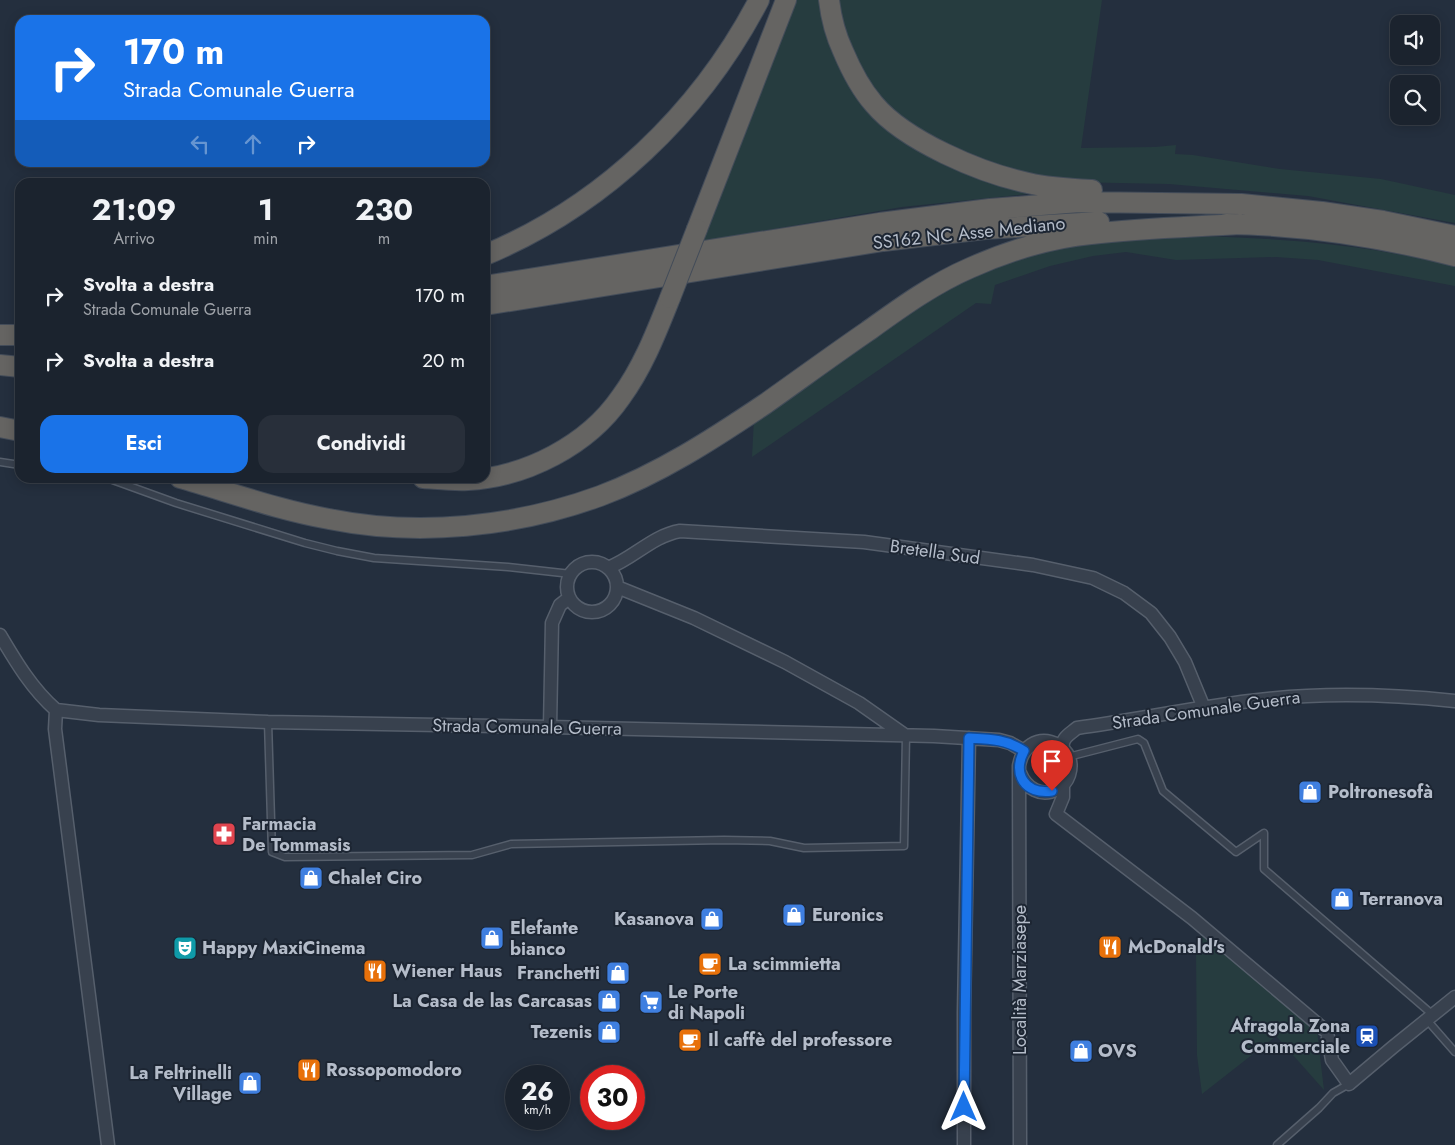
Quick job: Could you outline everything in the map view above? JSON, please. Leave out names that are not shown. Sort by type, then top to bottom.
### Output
[{"type":"highway","points":[[490,253],[514,243],[570,210],[624,170],[665,132],[695,99],[722,62],[759,0]]},
{"type":"highway","points":[[490,478],[522,470],[550,458],[598,424],[620,399],[653,341],[786,0]]},
{"type":"highway","points":[[830,0],[838,38],[852,74],[874,105],[906,132],[941,152],[989,172],[1028,183],[1064,188],[1165,192],[1241,204]]},
{"type":"highway","name":"SS162 NC Asse Mediano","points":[[490,285],[880,223],[990,208],[1079,202],[1241,204],[1322,212],[1383,221],[1455,236]]},
{"type":"highway","name":"SS162 NC Asse Mediano","points":[[490,305],[883,241],[985,229],[1084,222],[1240,224],[1320,230],[1381,240],[1455,256]]},
{"type":"highway","points":[[196,483],[282,509],[329,520],[366,525],[401,528],[435,527],[473,525],[528,517],[600,496],[647,475],[690,452],[763,405],[902,307],[936,285],[969,268],[1009,252],[1049,241],[1090,234],[1240,224]]},
{"type":"highway","points":[[0,335],[15,335]]},
{"type":"highway","points":[[0,354],[15,354]]},
{"type":"highway","points":[[0,365],[15,366]]},
{"type":"highway","points":[[0,427],[15,430]]},
{"type":"street","name":"Bretella Sud","points":[[608,568],[631,557],[660,536],[680,531],[864,542],[1064,571],[1093,578],[1124,593],[1151,613],[1170,637],[1185,662],[1204,708]]},
{"type":"street","points":[[593,562],[608,568],[614,575],[617,587],[615,598],[610,604],[596,612],[581,609],[574,605],[569,598],[567,590],[571,574],[577,567],[593,562]]},
{"type":"street","points":[[617,587],[694,618],[785,662],[859,703],[906,736]]},
{"type":"street","points":[[550,727],[552,623],[560,606],[569,598]]},
{"type":"street","points":[[0,635],[32,685],[56,710],[55,729],[108,1145]]},
{"type":"street","name":"Strada Comunale Guerra","points":[[1066,753],[1062,744],[1065,737],[1077,728],[1251,701],[1307,696],[1359,695],[1417,697],[1455,701]]},
{"type":"street","name":"Strada Comunale Guerra","points":[[56,710],[100,715],[268,722],[969,738],[999,740],[1010,743],[1024,751]]},
{"type":"street","points":[[964,1145],[969,738]]},
{"type":"street","points":[[1063,785],[1052,791],[1039,792],[1027,785],[1020,774],[1019,766],[1024,751],[1035,742],[1050,741],[1066,753],[1070,773],[1063,785],[1063,796],[1056,814],[1192,918],[1327,1032],[1332,1060],[1349,1084],[1455,997]]},
{"type":"street","name":"Località Marziasepe","points":[[1020,774],[1020,1145]]},
{"type":"street","points":[[1019,815],[1025,805],[1039,792]]},
{"type":"lane","points":[[0,462],[15,464]]},
{"type":"lane","points":[[121,483],[176,503],[304,543],[336,551],[374,558],[508,567],[571,574]]},
{"type":"lane","points":[[268,722],[272,852],[285,857],[472,855],[511,844],[724,840],[770,841],[804,848],[904,846],[906,736]]},
{"type":"lane","points":[[1066,753],[1138,739],[1144,743],[1163,791],[1236,852],[1264,834],[1264,869],[1430,1018],[1455,1052]]},
{"type":"lane","points":[[1277,1145],[1333,1093],[1349,1084]]},
{"type":"green space","points":[[794,0],[825,0],[867,107],[1028,190],[1027,194],[902,207],[703,241]]},
{"type":"green space","points":[[837,0],[1102,0],[1081,148],[1176,145],[1175,154],[1193,155],[1280,169],[1381,179],[1455,195],[1455,223],[1308,196],[1169,184],[1069,182],[1029,175],[979,161],[908,126],[880,101],[850,49]]},
{"type":"green space","points":[[1158,235],[1270,239],[1382,251],[1455,267],[1455,286],[1318,260],[1276,257],[1176,260],[1126,252],[1093,256],[1050,266],[995,285],[991,304],[976,303],[752,457],[754,418],[930,296],[1042,246]]},
{"type":"green space","points":[[1201,935],[1317,1031],[1324,1090],[1276,1036],[1202,1094],[1197,1055],[1196,953]]},
{"type":"place","name":"Poltronesofà","points":[[1310,792]]},
{"type":"place","name":"Farmacia De Tommasis","points":[[224,834]]},
{"type":"place","name":"Chalet Ciro","points":[[311,878]]},
{"type":"place","name":"Terranova","points":[[1342,899]]},
{"type":"place","name":"Euronics","points":[[794,915]]},
{"type":"place","name":"Kasanova","points":[[712,919]]},
{"type":"place","name":"Elefante bianco","points":[[492,938]]},
{"type":"place","name":"McDonald's","points":[[1110,947]]},
{"type":"place","name":"Happy MaxiCinema","points":[[185,948]]},
{"type":"place","name":"La scimmietta","points":[[710,964]]},
{"type":"place","name":"Wiener Haus","points":[[375,971]]},
{"type":"place","name":"Franchetti","points":[[618,973]]},
{"type":"place","name":"La Casa de las Carcasas","points":[[609,1001]]},
{"type":"place","name":"Le Porte di Napoli","points":[[651,1002]]},
{"type":"place","name":"Tezenis","points":[[609,1032]]},
{"type":"place","name":"Afragola Zona Commerciale","points":[[1367,1036]]},
{"type":"place","name":"Il caffè del professore","points":[[690,1040]]},
{"type":"place","name":"OVS","points":[[1081,1051]]},
{"type":"place","name":"Rossopomodoro","points":[[309,1070]]},
{"type":"place","name":"La Feltrinelli Village","points":[[250,1083]]},
{"type":"route","points":[[964,1107],[969,738],[999,740],[1018,747],[1024,751],[1020,758],[1019,766],[1022,780],[1032,789],[1042,792],[1052,791]]}]
